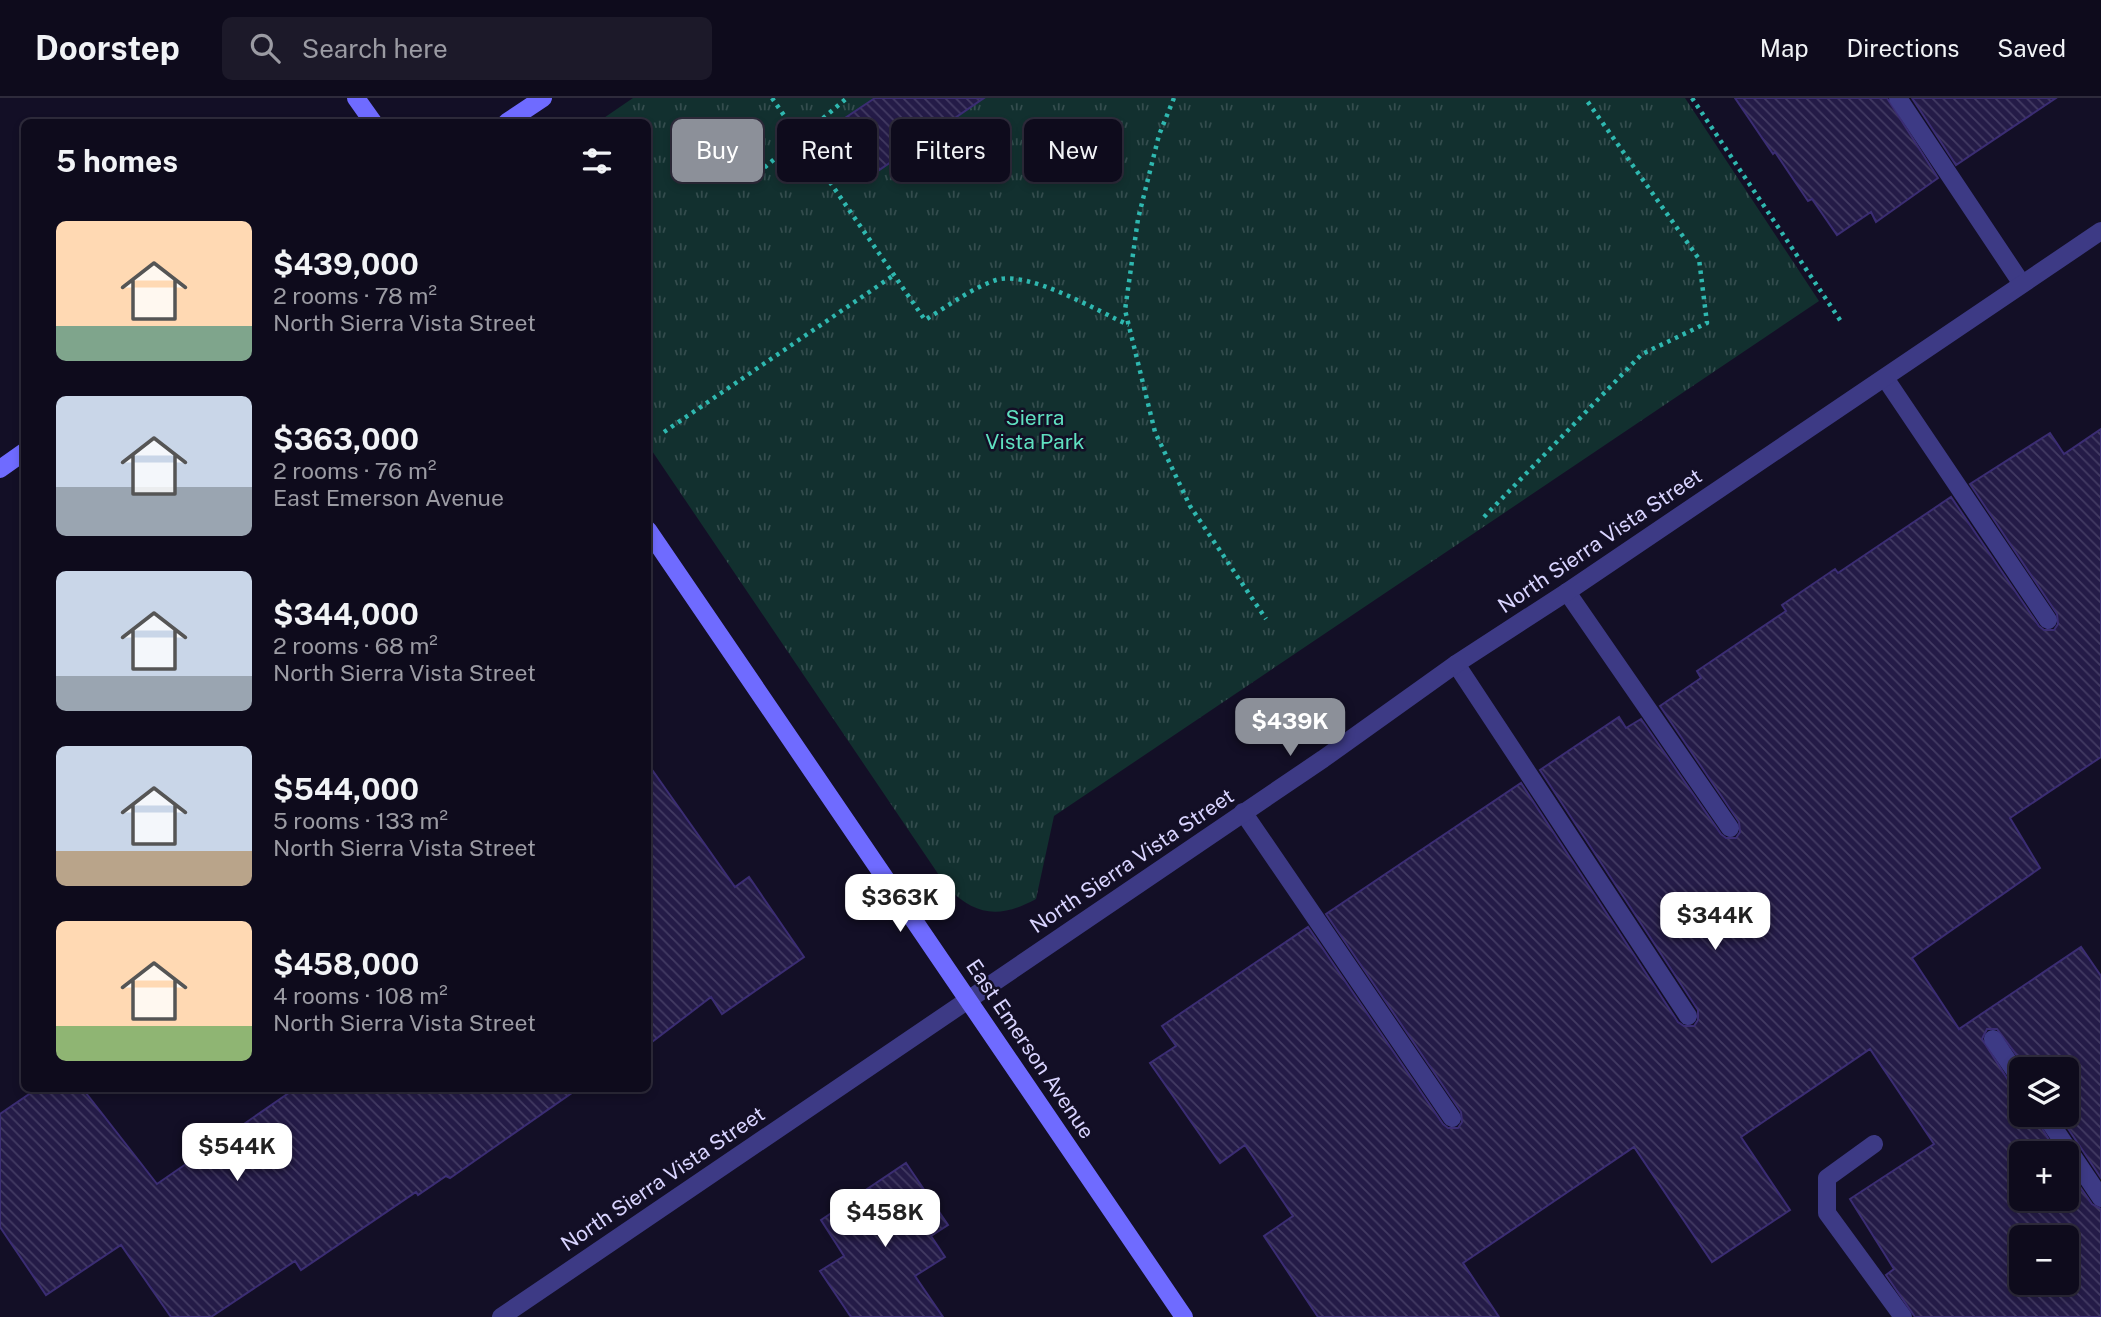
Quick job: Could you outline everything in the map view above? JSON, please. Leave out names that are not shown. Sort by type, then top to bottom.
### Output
[{"type":"street","points":[[356,98],[371,119]]},
{"type":"street","points":[[512,119],[543,98]]},
{"type":"street","points":[[1898,98],[2022,284]]},
{"type":"street","name":"North Sierra Vista Street","points":[[501,1317],[1456,664],[2101,231]]},
{"type":"street","points":[[1885,377],[2048,620]]},
{"type":"street","points":[[0,469],[21,454]]},
{"type":"street","name":"East Emerson Avenue","points":[[651,534],[1184,1317]]},
{"type":"street","points":[[1567,592],[1730,828]]},
{"type":"street","points":[[1456,664],[1688,1016]]},
{"type":"street","points":[[1243,812],[1451,1118]]},
{"type":"street","points":[[1993,1039],[2009,1062]]},
{"type":"street","points":[[2053,1127],[2101,1198]]},
{"type":"street","points":[[1874,1144],[1827,1178],[1827,1213],[1903,1317]]},
{"type":"path","points":[[772,98],[786,119]]},
{"type":"path","points":[[824,119],[847,98]]},
{"type":"path","points":[[1174,98],[1159,135],[1130,260],[1125,310],[1155,432],[1184,494],[1266,619]]},
{"type":"path","points":[[1484,517],[1642,354],[1707,323],[1699,259],[1585,98]]},
{"type":"path","points":[[1692,98],[1842,324]]},
{"type":"path","points":[[763,169],[777,158]]},
{"type":"path","points":[[830,182],[925,320],[974,290],[999,279],[1028,280],[1129,325]]},
{"type":"path","points":[[664,432],[894,275]]},
{"type":"green space","name":"Sierra Vista Park","points":[[633,98],[1685,98],[1819,301],[1054,816],[1036,899],[1011,909],[989,911],[968,904],[947,887],[651,449],[651,119],[602,119]]},
{"type":"building","points":[[875,98],[984,98],[953,119],[891,119],[891,162],[877,172],[877,119],[844,119]]},
{"type":"building","points":[[1735,98],[1887,98],[1938,178],[1876,222],[1871,212],[1837,235],[1812,199],[1808,201],[1775,152],[1773,154]]},
{"type":"building","points":[[1912,98],[2056,98],[1956,165]]},
{"type":"building","points":[[2101,429],[2101,757],[2010,818],[2040,868],[1912,958],[1959,1029],[2081,947],[2101,976],[2101,1178],[2079,1141],[2067,1127],[2079,1127],[2079,1057],[2018,1057],[1997,1029],[1987,1029],[1982,1039],[2009,1081],[2009,1127],[2041,1127],[2050,1141],[2009,1141],[2009,1211],[2079,1211],[2079,1185],[2092,1204],[2101,1209],[2101,1317],[1915,1317],[1886,1275],[1894,1269],[1850,1199],[1934,1144],[1870,1049],[1741,1137],[1790,1210],[1712,1262],[1634,1147],[1463,1263],[1499,1317],[1318,1317],[1264,1236],[1293,1216],[1245,1145],[1220,1163],[1150,1063],[1176,1046],[1162,1026],[1308,927],[1443,1124],[1448,1128],[1458,1128],[1462,1122],[1461,1112],[1326,914],[1521,783],[1678,1022],[1684,1026],[1694,1026],[1698,1020],[1698,1010],[1540,770],[1619,717],[1626,728],[1641,719],[1721,834],[1726,838],[1736,838],[1740,832],[1739,822],[1660,706],[1701,678],[1697,671],[1786,611],[1782,605],[1835,569],[1838,573],[1951,497],[2039,626],[2044,630],[2054,630],[2058,624],[2057,614],[1970,484],[2050,433],[2064,454]]},
{"type":"building","points":[[651,768],[735,887],[749,877],[804,957],[722,1014],[711,997],[651,1043]]},
{"type":"building","points":[[32,1092],[85,1092],[157,1184],[290,1092],[573,1092],[450,1178],[446,1176],[418,1195],[416,1192],[301,1270],[295,1261],[211,1317],[171,1317],[121,1245],[46,1295],[0,1227],[0,1114]]},
{"type":"building","points":[[906,1163],[948,1225],[931,1236],[945,1257],[915,1276],[943,1317],[851,1317],[820,1271],[844,1256],[821,1220]]}]
